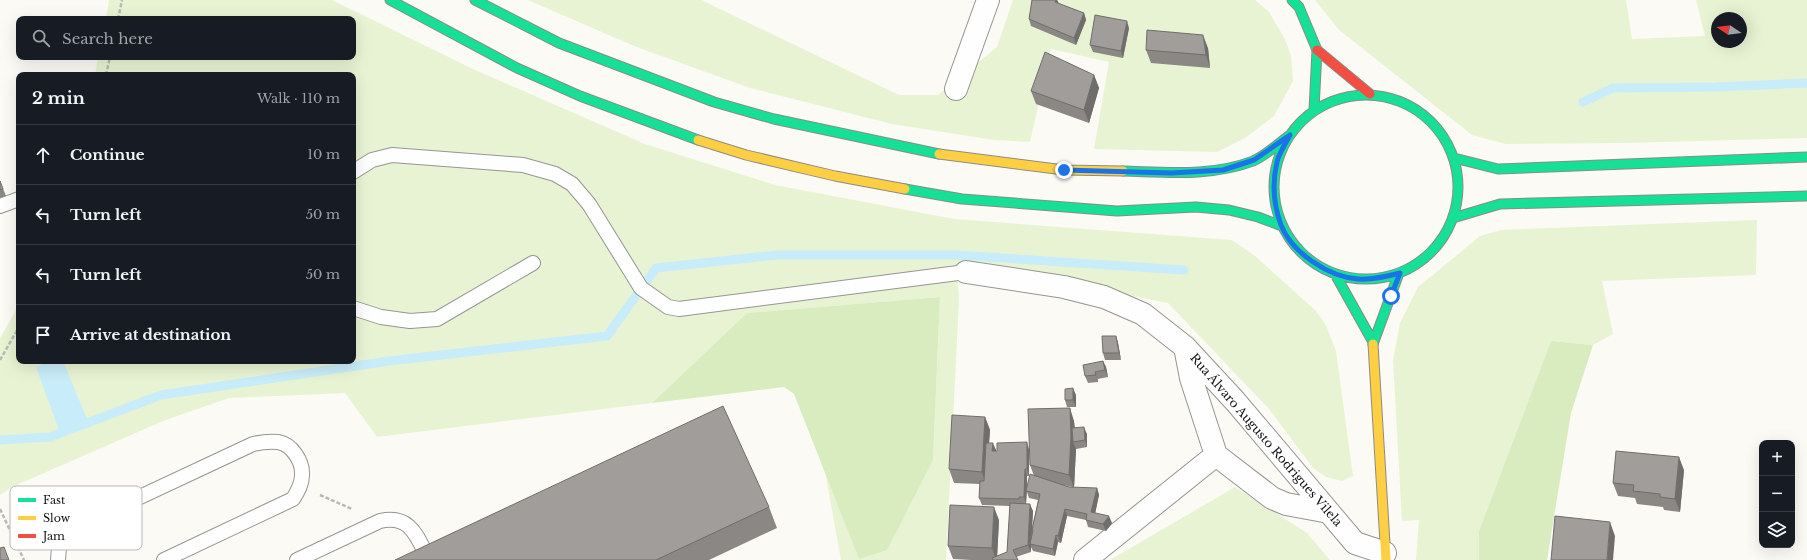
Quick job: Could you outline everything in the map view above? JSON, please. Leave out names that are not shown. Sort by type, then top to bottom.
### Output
[{"type":"main road","points":[[390,0],[517,68],[580,96],[702,142],[746,155],[834,176],[962,199],[1117,211],[1202,208],[1236,212],[1258,217],[1282,226]]},
{"type":"main road","points":[[475,0],[559,43],[602,61],[714,102],[774,119],[954,157],[1064,170],[1194,172],[1223,170],[1254,160],[1290,135]]},
{"type":"main road","points":[[1292,0],[1299,7],[1317,50],[1314,110]]},
{"type":"main road","points":[[1317,50],[1370,94]]},
{"type":"main road","points":[[1370,94],[1397,99],[1422,113],[1441,133],[1454,158],[1458,188],[1453,218],[1441,241],[1423,260],[1400,273],[1378,279],[1357,279],[1335,274],[1312,262],[1293,244],[1282,226],[1274,192],[1277,162],[1290,135],[1301,121],[1314,110],[1341,98],[1370,94]]},
{"type":"main road","points":[[1454,158],[1498,168],[1807,157]]},
{"type":"main road","points":[[1453,218],[1500,204],[1807,196]]},
{"type":"main road","name":"Rua Álvaro Augusto Rodrigues Vilela","points":[[1385,556],[1373,342],[1400,273]]},
{"type":"main road","name":"Rua Álvaro Augusto Rodrigues Vilela","points":[[1335,274],[1373,342]]},
{"type":"street","points":[[956,89],[988,0]]},
{"type":"street","name":"Rua Álvaro Augusto Rodrigues Vilela","points":[[966,272],[1064,287],[1104,297],[1143,314],[1185,347],[1235,401],[1355,542],[1385,556]]},
{"type":"street","points":[[1185,347],[1192,378],[1216,455],[1272,498],[1286,504],[1329,512]]},
{"type":"street","points":[[1085,560],[1216,455]]},
{"type":"lane","points":[[356,170],[372,160],[392,154],[524,165],[555,174],[572,184],[589,204],[642,288],[668,307],[679,309],[966,272]]},
{"type":"lane","points":[[0,206],[16,200]]},
{"type":"lane","points":[[356,309],[381,318],[410,321],[437,319],[534,263]]},
{"type":"lane","points":[[142,496],[253,444],[267,441],[280,442],[291,448],[298,459],[302,475],[300,487],[293,499],[164,560]]},
{"type":"lane","points":[[297,560],[380,521],[390,519],[402,521],[414,530],[429,560]]},
{"type":"path","points":[[119,16],[122,0]]},
{"type":"path","points":[[107,72],[109,60]]},
{"type":"path","points":[[0,360],[16,332]]},
{"type":"path","points":[[300,487],[380,521]]},
{"type":"path","points":[[0,509],[10,530]]},
{"type":"path","points":[[19,550],[24,560]]},
{"type":"green space","points":[[109,0],[332,0],[473,69],[645,144],[775,185],[954,219],[1232,240],[1255,256],[1316,311],[1326,325],[1336,351],[1353,476],[1342,481],[1326,477],[1313,468],[1269,409],[1168,303],[957,262],[959,300],[946,560],[841,560],[825,471],[859,559],[933,460],[940,297],[747,313],[652,403],[377,437],[345,393],[229,398],[163,421],[14,486],[10,486],[10,488],[0,495],[0,338],[16,310],[16,364],[356,364],[356,72],[96,72],[98,60],[356,60],[356,16],[106,16]]},
{"type":"green space","points":[[528,0],[701,0],[899,95],[938,95],[997,47],[1013,0],[1255,0],[1269,12],[1285,39],[1291,56],[1293,81],[1274,116],[1245,138],[1217,152],[1094,149],[1109,62],[1051,49],[1030,142],[994,140],[892,124],[750,88],[634,46]]},
{"type":"green space","points":[[1315,0],[1626,0],[1632,39],[1705,36],[1696,0],[1807,0],[1807,138],[1624,143],[1506,144],[1472,135],[1339,30]]},
{"type":"green space","points":[[1757,220],[1756,275],[1602,281],[1613,334],[1593,345],[1551,341],[1479,531],[1479,560],[1416,560],[1419,520],[1402,521],[1393,360],[1400,323],[1418,287],[1480,236],[1501,230]]},
{"type":"green space","points":[[940,297],[933,460],[887,550],[859,559],[794,394],[784,387],[652,403],[747,313]]},
{"type":"green space","points":[[1551,341],[1593,345],[1571,413],[1547,560],[1479,560],[1479,531]]},
{"type":"green space","points":[[1235,487],[1307,533],[1330,560],[1110,560]]},
{"type":"water","points":[[42,364],[64,364],[87,419],[59,430],[36,367]]},
{"type":"building","points":[[1032,0],[1056,0],[1055,2],[1084,13],[1074,38],[1029,19]]},
{"type":"building","points":[[1095,15],[1127,21],[1121,51],[1090,45]]},
{"type":"building","points":[[1147,30],[1203,35],[1206,55],[1146,50]]},
{"type":"building","points":[[1045,52],[1094,75],[1084,110],[1031,91]]},
{"type":"building","points":[[0,181],[3,189],[0,190]]},
{"type":"building","points":[[1102,336],[1116,336],[1119,353],[1103,353]]},
{"type":"building","points":[[1103,361],[1105,370],[1095,372],[1096,375],[1085,376],[1083,365]]},
{"type":"building","points":[[1073,388],[1073,400],[1065,400],[1065,389]]},
{"type":"building","points":[[723,406],[769,507],[656,560],[395,560]]},
{"type":"building","points":[[1070,408],[1071,436],[1069,475],[1030,465],[1028,409]]},
{"type":"building","points":[[952,415],[985,417],[982,472],[949,469]]},
{"type":"building","points":[[1084,427],[1085,440],[1073,442],[1072,428]]},
{"type":"building","points":[[1027,442],[1027,469],[1025,469],[1024,497],[1019,497],[1019,499],[979,498],[980,481],[984,481],[986,443],[993,443],[992,451],[997,451],[997,443]]},
{"type":"building","points":[[1616,451],[1679,457],[1675,499],[1660,497],[1660,494],[1633,491],[1634,485],[1613,483]]},
{"type":"building","points":[[1030,474],[1069,487],[1097,488],[1091,512],[1109,516],[1103,524],[1086,520],[1087,514],[1065,509],[1053,549],[1030,544],[1040,494],[1026,491]]},
{"type":"building","points":[[1010,503],[1030,504],[1028,545],[1013,550],[1018,560],[993,560],[992,558],[1007,552]]},
{"type":"building","points":[[950,505],[994,507],[992,548],[948,546]]},
{"type":"building","points":[[1555,516],[1610,522],[1607,560],[1551,560]]},
{"type":"building","points":[[4,547],[9,560],[0,560],[0,548]]},
{"type":"waterway","points":[[1583,102],[1613,88],[1716,87],[1807,83]]},
{"type":"waterway","points":[[1,440],[50,437],[161,395],[389,361],[607,336],[656,268],[777,255],[956,255],[1184,270]]},
{"type":"traffic: fast","points":[[390,0],[517,68],[580,96],[698,140]]},
{"type":"traffic: fast","points":[[475,0],[559,43],[714,102],[774,119],[939,154]]},
{"type":"traffic: fast","points":[[1292,0],[1299,7],[1317,50],[1314,110]]},
{"type":"traffic: fast","points":[[1357,95],[1375,95],[1401,102],[1417,110],[1431,122],[1443,136],[1451,152],[1458,178],[1458,187],[1458,196],[1451,222],[1443,238],[1431,252],[1417,264],[1393,275],[1375,279],[1357,279],[1339,275],[1315,264],[1301,252],[1289,238],[1278,214],[1274,196],[1274,178],[1278,160],[1289,136],[1301,122],[1315,110],[1339,99],[1357,95]]},
{"type":"traffic: fast","points":[[1123,171],[1188,172],[1237,166],[1253,161],[1262,156],[1290,135]]},
{"type":"traffic: fast","points":[[1454,158],[1498,169],[1807,157]]},
{"type":"traffic: fast","points":[[905,189],[962,199],[1117,211],[1196,207],[1229,210],[1258,217],[1282,226]]},
{"type":"traffic: fast","points":[[1453,218],[1500,204],[1807,196]]},
{"type":"traffic: fast","points":[[1373,344],[1399,273]]},
{"type":"traffic: fast","points":[[1335,274],[1373,342]]},
{"type":"traffic: slow","points":[[698,140],[746,155],[835,176],[905,189]]},
{"type":"traffic: slow","points":[[939,154],[1064,170],[1123,171]]},
{"type":"traffic: slow","points":[[1373,344],[1386,560]]},
{"type":"traffic: jam","points":[[1317,50],[1370,94]]},
{"type":"route","points":[[1064,170],[1171,173],[1223,170],[1254,160],[1290,135],[1277,162],[1274,192],[1282,226],[1293,244],[1312,262],[1335,274],[1357,279],[1378,279],[1400,273],[1391,296]]}]
